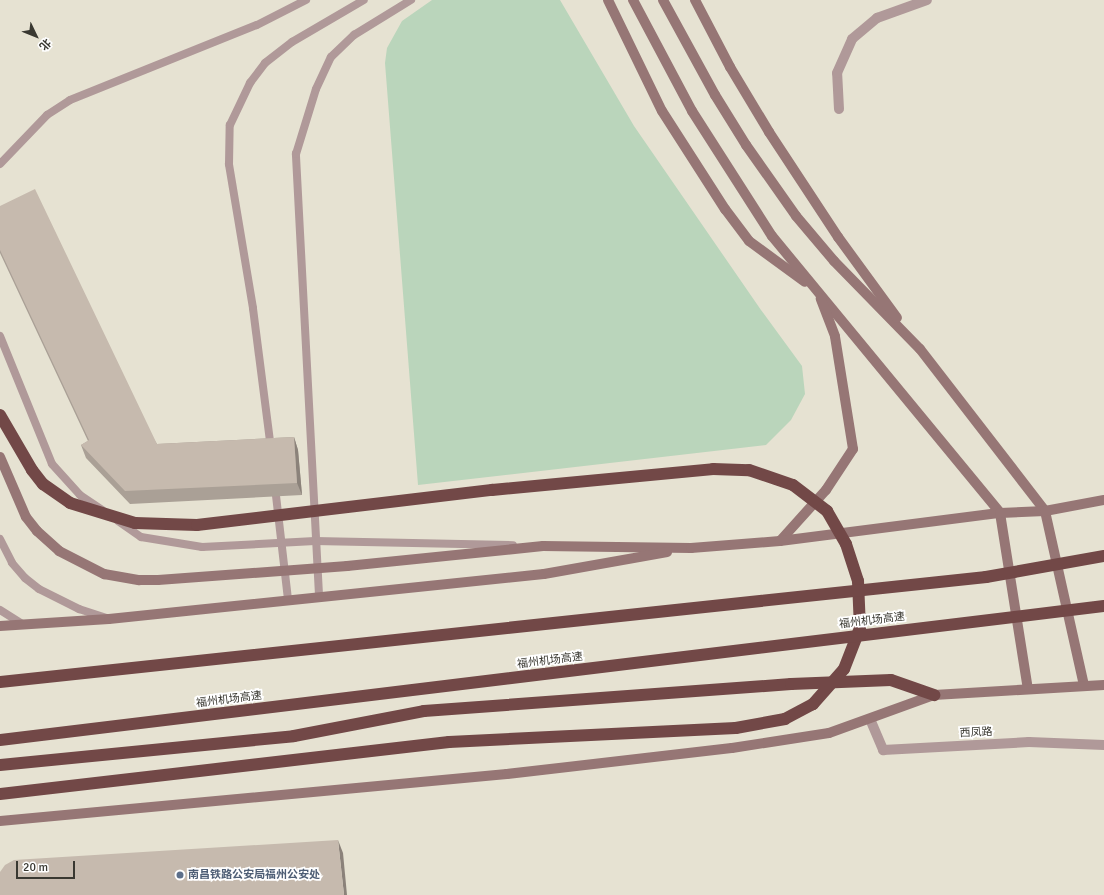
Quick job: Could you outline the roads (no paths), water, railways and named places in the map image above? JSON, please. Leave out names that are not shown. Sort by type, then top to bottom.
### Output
[{"type":"highway","points":[[0,415],[32,470],[43,484],[70,503],[135,523],[197,525],[492,490],[713,469],[749,470],[793,485],[827,511],[846,544],[858,581],[860,628],[844,669],[812,704],[784,719],[736,728],[449,742],[0,794]]},
{"type":"highway","points":[[0,682],[986,577],[1104,556]]},
{"type":"highway","name":"福州机场高速","points":[[0,740],[1104,606]]},
{"type":"highway","points":[[0,765],[294,736],[424,711],[790,684],[891,680],[934,695]]},
{"type":"main road","points":[[608,0],[662,111],[725,209],[749,241],[818,291],[835,336],[853,449],[826,490],[780,541]]},
{"type":"main road","points":[[633,0],[668,69],[721,159],[772,236],[1000,513],[1028,689]]},
{"type":"main road","points":[[663,0],[730,120],[796,216],[834,261],[920,349]]},
{"type":"main road","points":[[695,0],[730,67],[769,132],[838,237],[920,349],[1045,511],[1084,686]]},
{"type":"main road","points":[[0,457],[26,516],[37,530],[59,551],[104,574],[139,580],[158,580],[346,566],[543,546],[691,548],[780,541],[1000,513],[1045,511],[1104,500]]},
{"type":"main road","points":[[0,626],[109,619],[288,599],[544,574],[691,548]]},
{"type":"main road","points":[[0,821],[500,774],[732,748],[829,733],[934,695],[1104,685]]},
{"type":"street","points":[[839,109],[837,73],[852,39],[877,18],[927,0]]},
{"type":"street","name":"西凤路","points":[[870,719],[884,750],[1029,742],[1104,745]]},
{"type":"lane","points":[[0,164],[47,115],[70,100],[257,25],[306,0]]},
{"type":"lane","points":[[272,458],[253,308],[229,164],[230,125],[250,83],[265,63],[292,42],[364,0]]},
{"type":"lane","points":[[319,596],[296,154],[316,89],[331,57],[354,35],[410,0]]},
{"type":"lane","points":[[0,336],[52,464],[80,495],[141,537],[202,547],[315,540],[543,546]]},
{"type":"lane","points":[[274,481],[288,599]]},
{"type":"lane","points":[[0,539],[12,563],[25,578],[39,589],[79,609],[109,619]]},
{"type":"lane","points":[[0,610],[24,625]]},
{"type":"place","name":"南昌铁路公安局福州公安处","points":[[180,875]]}]
